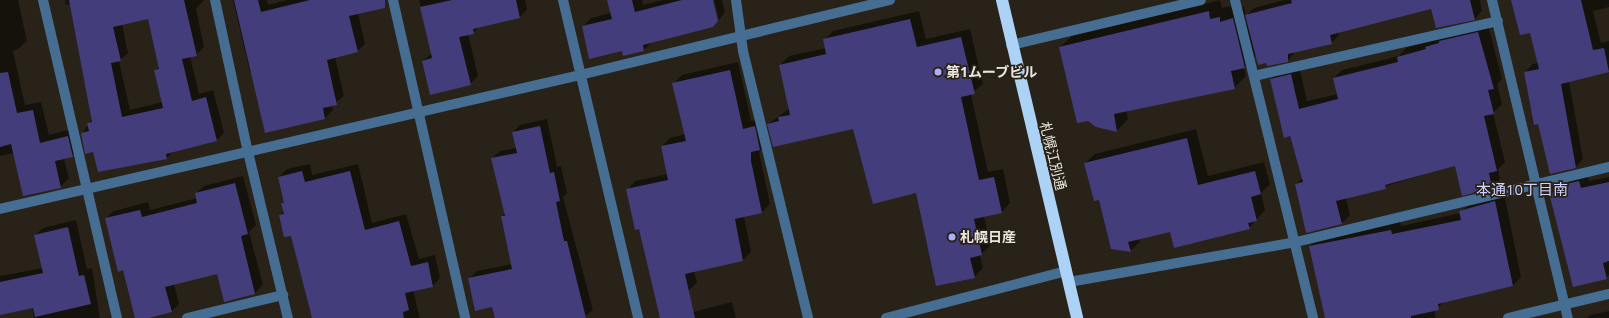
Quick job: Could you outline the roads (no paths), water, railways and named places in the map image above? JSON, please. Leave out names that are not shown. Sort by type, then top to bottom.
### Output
[{"type":"highway","name":"札幌江別通","points":[[1002,0],[1077,318]]},
{"type":"street","points":[[43,0],[117,318]]},
{"type":"street","points":[[215,0],[248,152],[288,318]]},
{"type":"street","points":[[393,0],[465,318]]},
{"type":"street","points":[[563,0],[638,318]]},
{"type":"street","points":[[736,0],[742,34],[743,52],[808,318]]},
{"type":"street","points":[[0,209],[419,113],[580,75],[742,34],[890,0]]},
{"type":"street","points":[[1012,45],[1201,0]]},
{"type":"street","points":[[1236,0],[1296,242],[1313,318]]},
{"type":"street","points":[[1492,0],[1538,184],[1568,318]]},
{"type":"street","points":[[1254,76],[1498,21]]},
{"type":"street","points":[[886,318],[1068,277],[1296,242],[1609,167]]},
{"type":"street","points":[[1508,318],[1609,294]]},
{"type":"street","points":[[186,318],[283,295]]},
{"type":"place","name":"第1ムーブビル","points":[[938,72]]},
{"type":"place","name":"札幌日産","points":[[952,237]]},
{"type":"district","name":"本通10丁目南","points":[[1522,190]]}]
